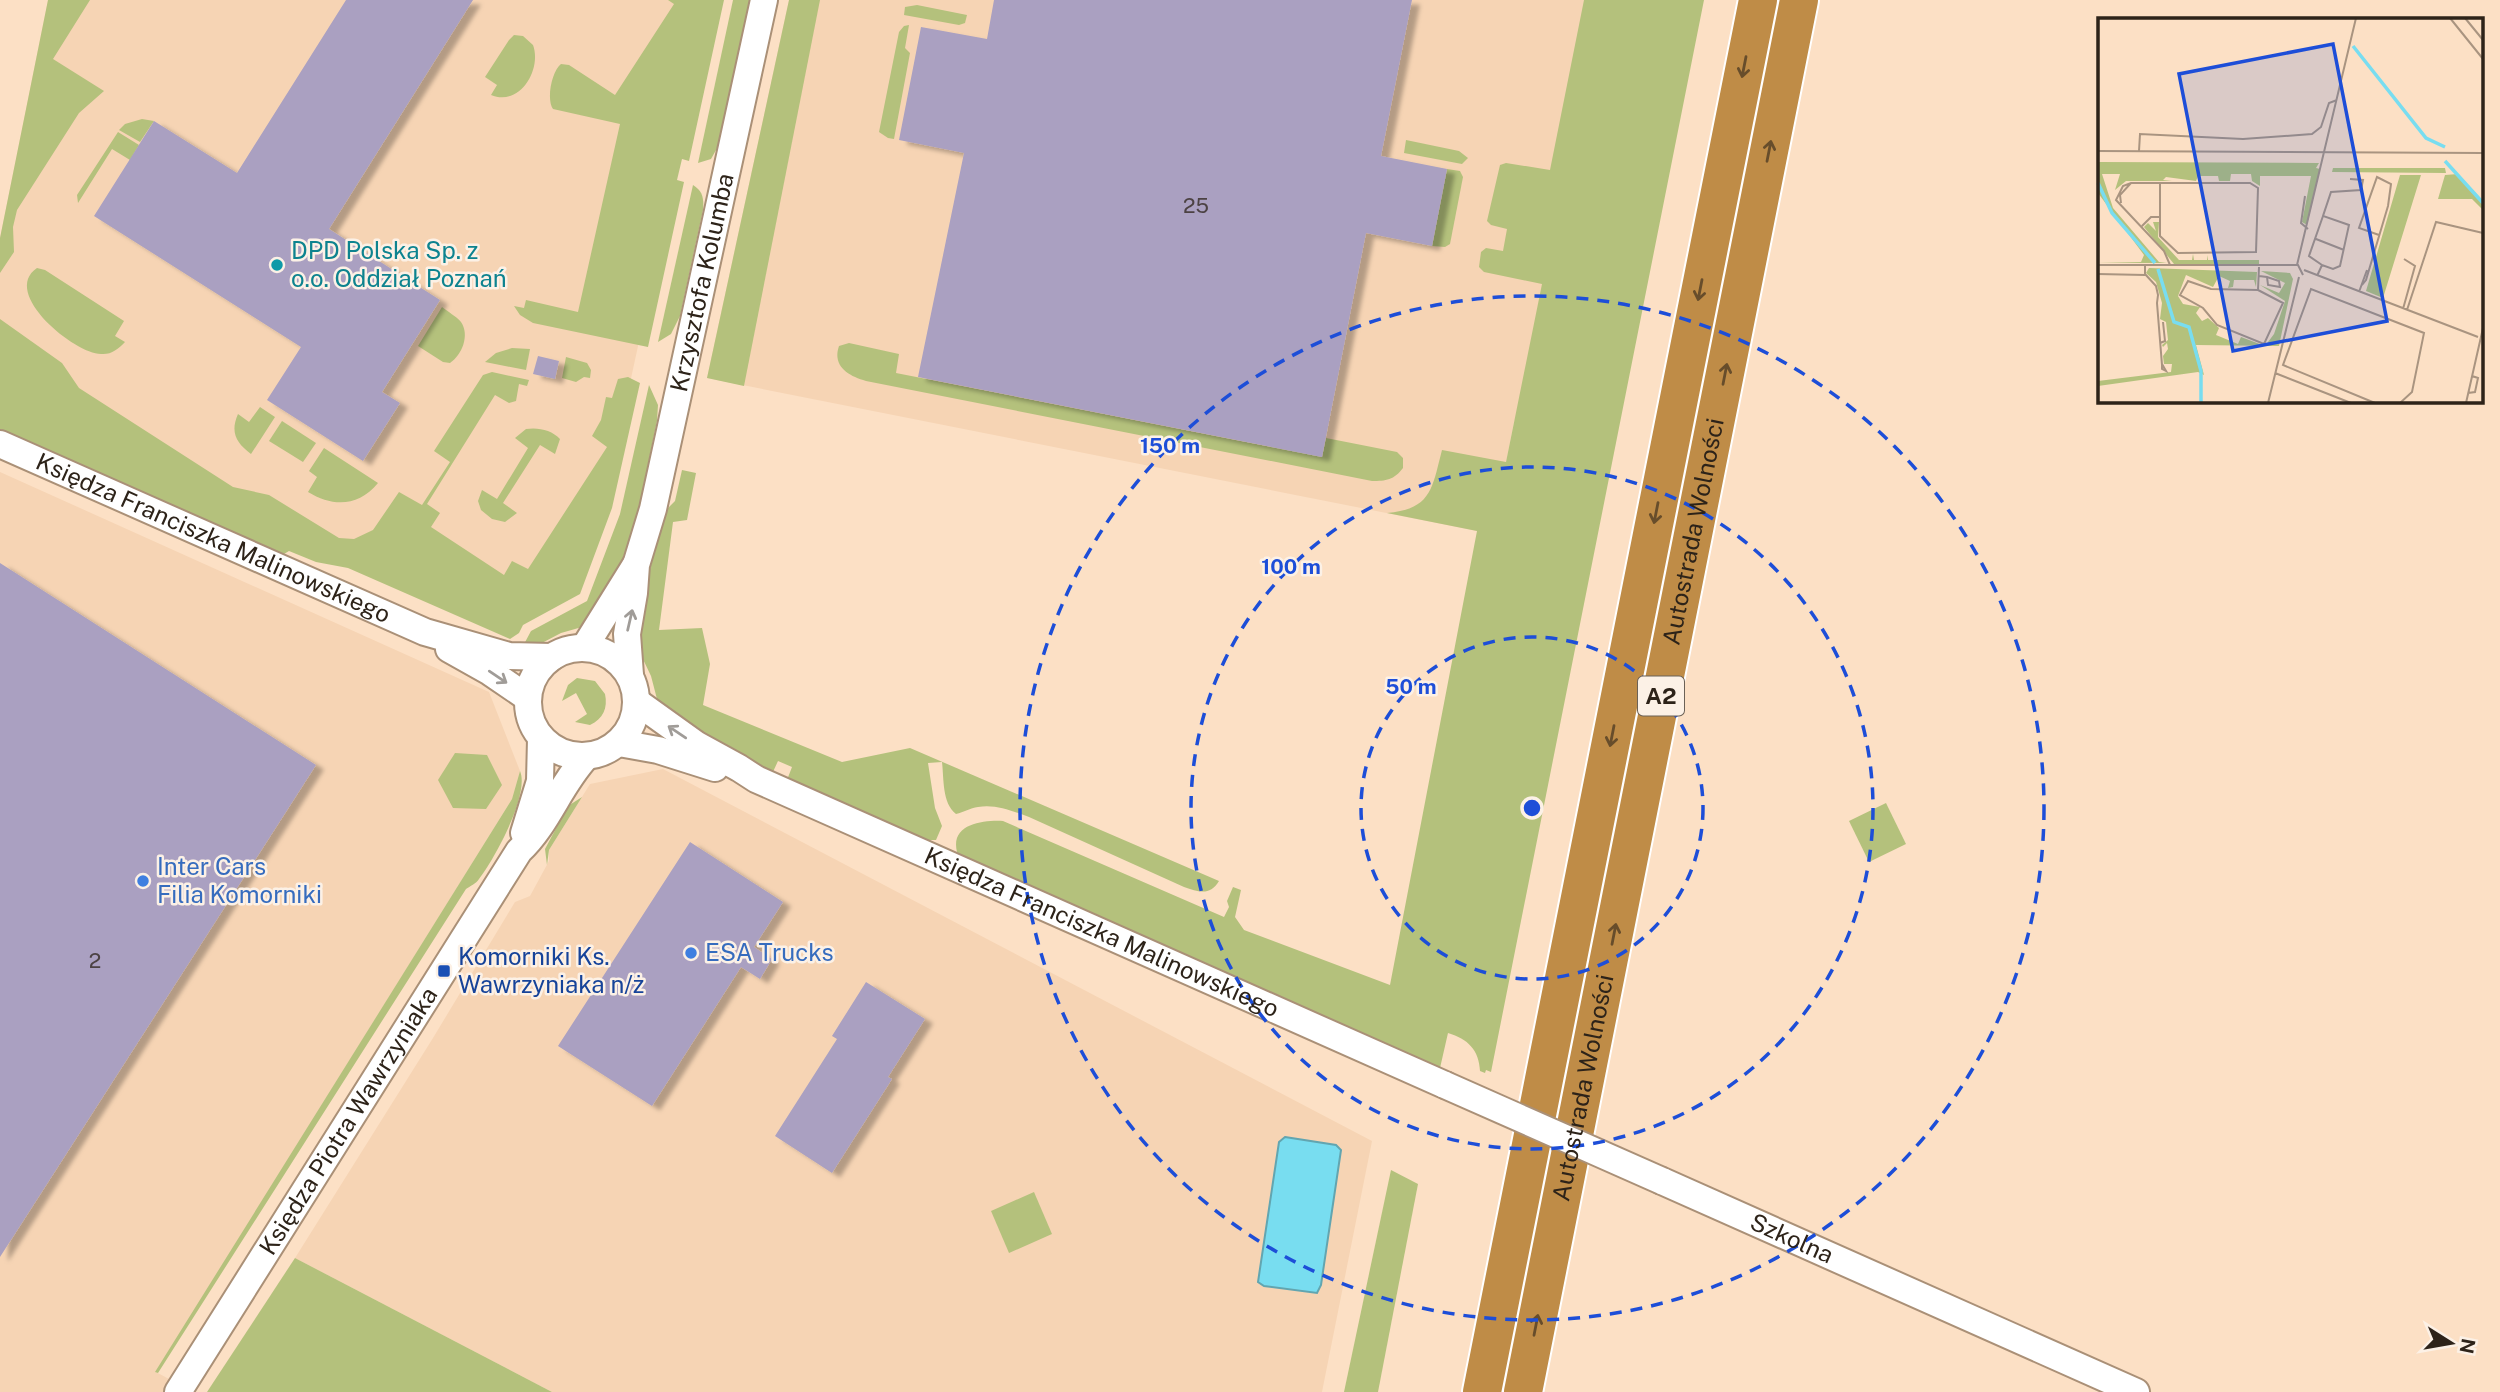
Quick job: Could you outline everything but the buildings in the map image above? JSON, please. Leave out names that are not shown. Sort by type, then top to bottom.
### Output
[{"type":"highway","name":"Autostrada Wolności","points":[[1482,1392],[1758,0]]},
{"type":"highway","name":"Autostrada Wolności","points":[[1523,1392],[1799,0]]},
{"type":"street","name":"Krzysztofa Kolumba","points":[[630,676],[627,634],[633,607],[636,565],[653,509],[764,0]]},
{"type":"street","name":"Księdza Franciszka Malinowskiego","points":[[0,444],[425,632],[509,656],[552,657]]},
{"type":"street","name":"Krzysztofa Kolumba","points":[[584,648],[626,577],[636,565]]},
{"type":"street","name":"Księdza Franciszka Malinowskiego","points":[[425,632],[527,698]]},
{"type":"street","points":[[584,648],[611,656],[630,676],[637,702],[630,729],[619,743],[604,753],[586,757],[569,755],[552,748],[541,738],[528,713],[527,698],[539,669],[552,657],[568,650],[584,648]]},
{"type":"street","name":"Księdza Franciszka Malinowskiego","points":[[637,702],[697,745],[756,779]]},
{"type":"street","name":"Księdza Piotra Wawrzyniaka","points":[[519,852],[541,780],[541,738]]},
{"type":"street","name":"Księdza Franciszka Malinowskiego","points":[[619,743],[658,750],[756,779],[1445,1084]]},
{"type":"street","name":"Księdza Piotra Wawrzyniaka","points":[[178,1392],[519,852],[535,835],[566,781],[586,757]]},
{"type":"street","name":"Szkolna","points":[[1445,1084],[2136,1392]]},
{"type":"shaded area","points":[[48,0],[713,0],[609,480],[576,562],[485,611],[0,399],[0,238]]},
{"type":"shaded area","points":[[789,0],[1598,0],[1627,199],[1514,422],[1492,534],[707,378]]},
{"type":"shaded area","points":[[0,472],[489,692],[520,771],[512,799],[156,1372],[193,1392],[0,1392]]},
{"type":"shaded area","points":[[663,769],[1372,1141],[1322,1392],[552,1392],[295,1258],[515,902],[530,896],[549,861],[549,850],[590,784]]},
{"type":"green space","points":[[48,0],[90,0],[53,59],[104,91],[79,113],[17,210],[13,227],[14,252],[0,273],[0,238]]},
{"type":"green space","points":[[668,0],[724,0],[689,161],[682,159],[677,180],[684,182],[648,347],[533,323],[520,315],[514,306],[524,308],[526,300],[578,312],[620,124],[553,109],[550,92],[555,73],[561,64],[569,65],[615,95],[674,4]]},
{"type":"green space","points":[[733,0],[751,0],[720,143],[711,159],[698,163]]},
{"type":"green space","points":[[789,0],[820,0],[744,386],[707,378]]},
{"type":"green space","points":[[1584,0],[1704,0],[1491,1072],[1480,1071],[1471,1046],[1448,1033],[1440,1068],[964,859],[957,852],[956,843],[958,835],[970,826],[986,821],[1003,821],[1224,917],[1233,887],[1241,890],[1235,917],[1244,930],[1390,985],[1477,531],[1387,513],[1402,511],[1422,501],[1432,486],[1442,450],[1506,462],[1542,284],[1484,272],[1479,267],[1481,252],[1486,248],[1503,251],[1507,229],[1491,225],[1487,221],[1500,165],[1506,163],[1550,170]]},
{"type":"green space","points":[[917,5],[967,15],[965,23],[959,25],[904,15],[905,7]]},
{"type":"green space","points":[[909,25],[905,48],[910,53],[894,139],[879,132],[899,32]]},
{"type":"green space","points":[[514,35],[523,36],[533,45],[535,55],[531,75],[526,84],[511,96],[491,95],[497,85],[485,77]]},
{"type":"green space","points":[[142,119],[154,121],[140,142],[119,130],[125,124]]},
{"type":"green space","points":[[118,132],[139,145],[130,160],[112,149],[78,203],[77,195]]},
{"type":"green space","points":[[1406,140],[1459,151],[1468,158],[1462,164],[1404,153]]},
{"type":"green space","points":[[1447,169],[1460,171],[1463,177],[1450,244],[1445,247],[1432,246]]},
{"type":"green space","points":[[693,185],[702,196],[703,210],[680,316],[671,334],[658,342]]},
{"type":"green space","points":[[37,268],[45,270],[124,321],[115,336],[125,342],[108,354],[101,354],[75,344],[60,333],[34,306],[28,292],[28,279]]},
{"type":"green space","points":[[442,307],[461,322],[465,333],[461,350],[450,363],[443,362],[418,346]]},
{"type":"green space","points":[[0,319],[62,363],[79,388],[233,487],[269,495],[339,538],[354,539],[373,530],[399,492],[422,505],[450,462],[434,451],[483,375],[492,372],[529,380],[527,386],[519,384],[516,401],[509,403],[495,395],[427,504],[440,513],[431,527],[504,575],[512,561],[528,569],[607,447],[592,436],[601,420],[606,397],[612,398],[618,379],[628,377],[640,383],[612,508],[580,594],[523,625],[519,633],[510,639],[348,568],[316,562],[289,551],[284,554],[0,429]]},
{"type":"green space","points":[[849,343],[899,354],[896,373],[1322,457],[1326,438],[1397,452],[1403,458],[1403,468],[1389,479],[1372,481],[866,381],[848,373],[840,365],[837,353],[839,346]]},
{"type":"green space","points":[[512,348],[530,349],[526,370],[485,362],[496,353]]},
{"type":"green space","points":[[566,357],[587,363],[591,370],[590,378],[584,377],[576,382],[562,378]]},
{"type":"green space","points":[[649,385],[658,405],[657,421],[637,517],[618,572],[593,615],[582,627],[561,633],[540,644],[523,646],[531,631],[587,601],[620,514]]},
{"type":"green space","points":[[260,407],[275,417],[251,454],[236,437],[236,420],[238,414],[249,422]]},
{"type":"green space","points":[[282,421],[316,443],[303,462],[269,441]]},
{"type":"green space","points":[[526,429],[544,430],[557,436],[560,439],[555,454],[540,445],[503,503],[517,513],[505,522],[492,519],[481,510],[478,501],[482,490],[497,499],[528,448],[515,438]]},
{"type":"green space","points":[[324,448],[378,483],[362,497],[345,502],[327,500],[308,492],[317,477],[309,471]]},
{"type":"green space","points":[[682,470],[696,473],[687,520],[673,522],[659,630],[702,628],[710,664],[703,705],[842,762],[910,748],[1219,881],[1216,886],[1208,891],[1184,887],[1029,817],[1004,809],[978,807],[956,814],[946,797],[942,762],[928,763],[935,808],[942,826],[936,840],[925,840],[787,780],[792,767],[778,761],[772,774],[741,760],[661,707],[641,655],[638,633],[643,596],[665,511],[675,501]]},
{"type":"green space","points":[[577,678],[595,681],[605,694],[604,712],[590,725],[575,722],[587,714],[576,693],[562,701],[568,685]]},
{"type":"green space","points":[[455,753],[487,755],[502,785],[486,809],[453,808],[438,780]]},
{"type":"green space","points":[[520,771],[520,795],[509,826],[493,857],[478,881],[466,889],[158,1373],[155,1372],[512,799]]},
{"type":"green space","points":[[582,797],[549,850],[547,865],[545,849],[568,806]]},
{"type":"green space","points":[[1886,803],[1906,844],[1869,862],[1849,821]]},
{"type":"green space","points":[[1391,1170],[1418,1184],[1378,1392],[1344,1392]]},
{"type":"green space","points":[[1034,1192],[1052,1234],[1009,1253],[991,1211]]},
{"type":"green space","points":[[295,1258],[552,1392],[207,1392]]},
{"type":"water","points":[[1285,1137],[1336,1145],[1341,1150],[1321,1285],[1317,1293],[1264,1286],[1258,1282],[1279,1142]]},
{"type":"place","name":"DPD Polska Sp. z o.o. Oddział Poznań","points":[[277,265]]},
{"type":"place","name":"Inter Cars Filia Komorniki","points":[[143,881]]},
{"type":"place","name":"ESA Trucks","points":[[691,953]]},
{"type":"place","name":"Komorniki Ks. Wawrzyniaka n/ż","points":[[444,971]]}]
